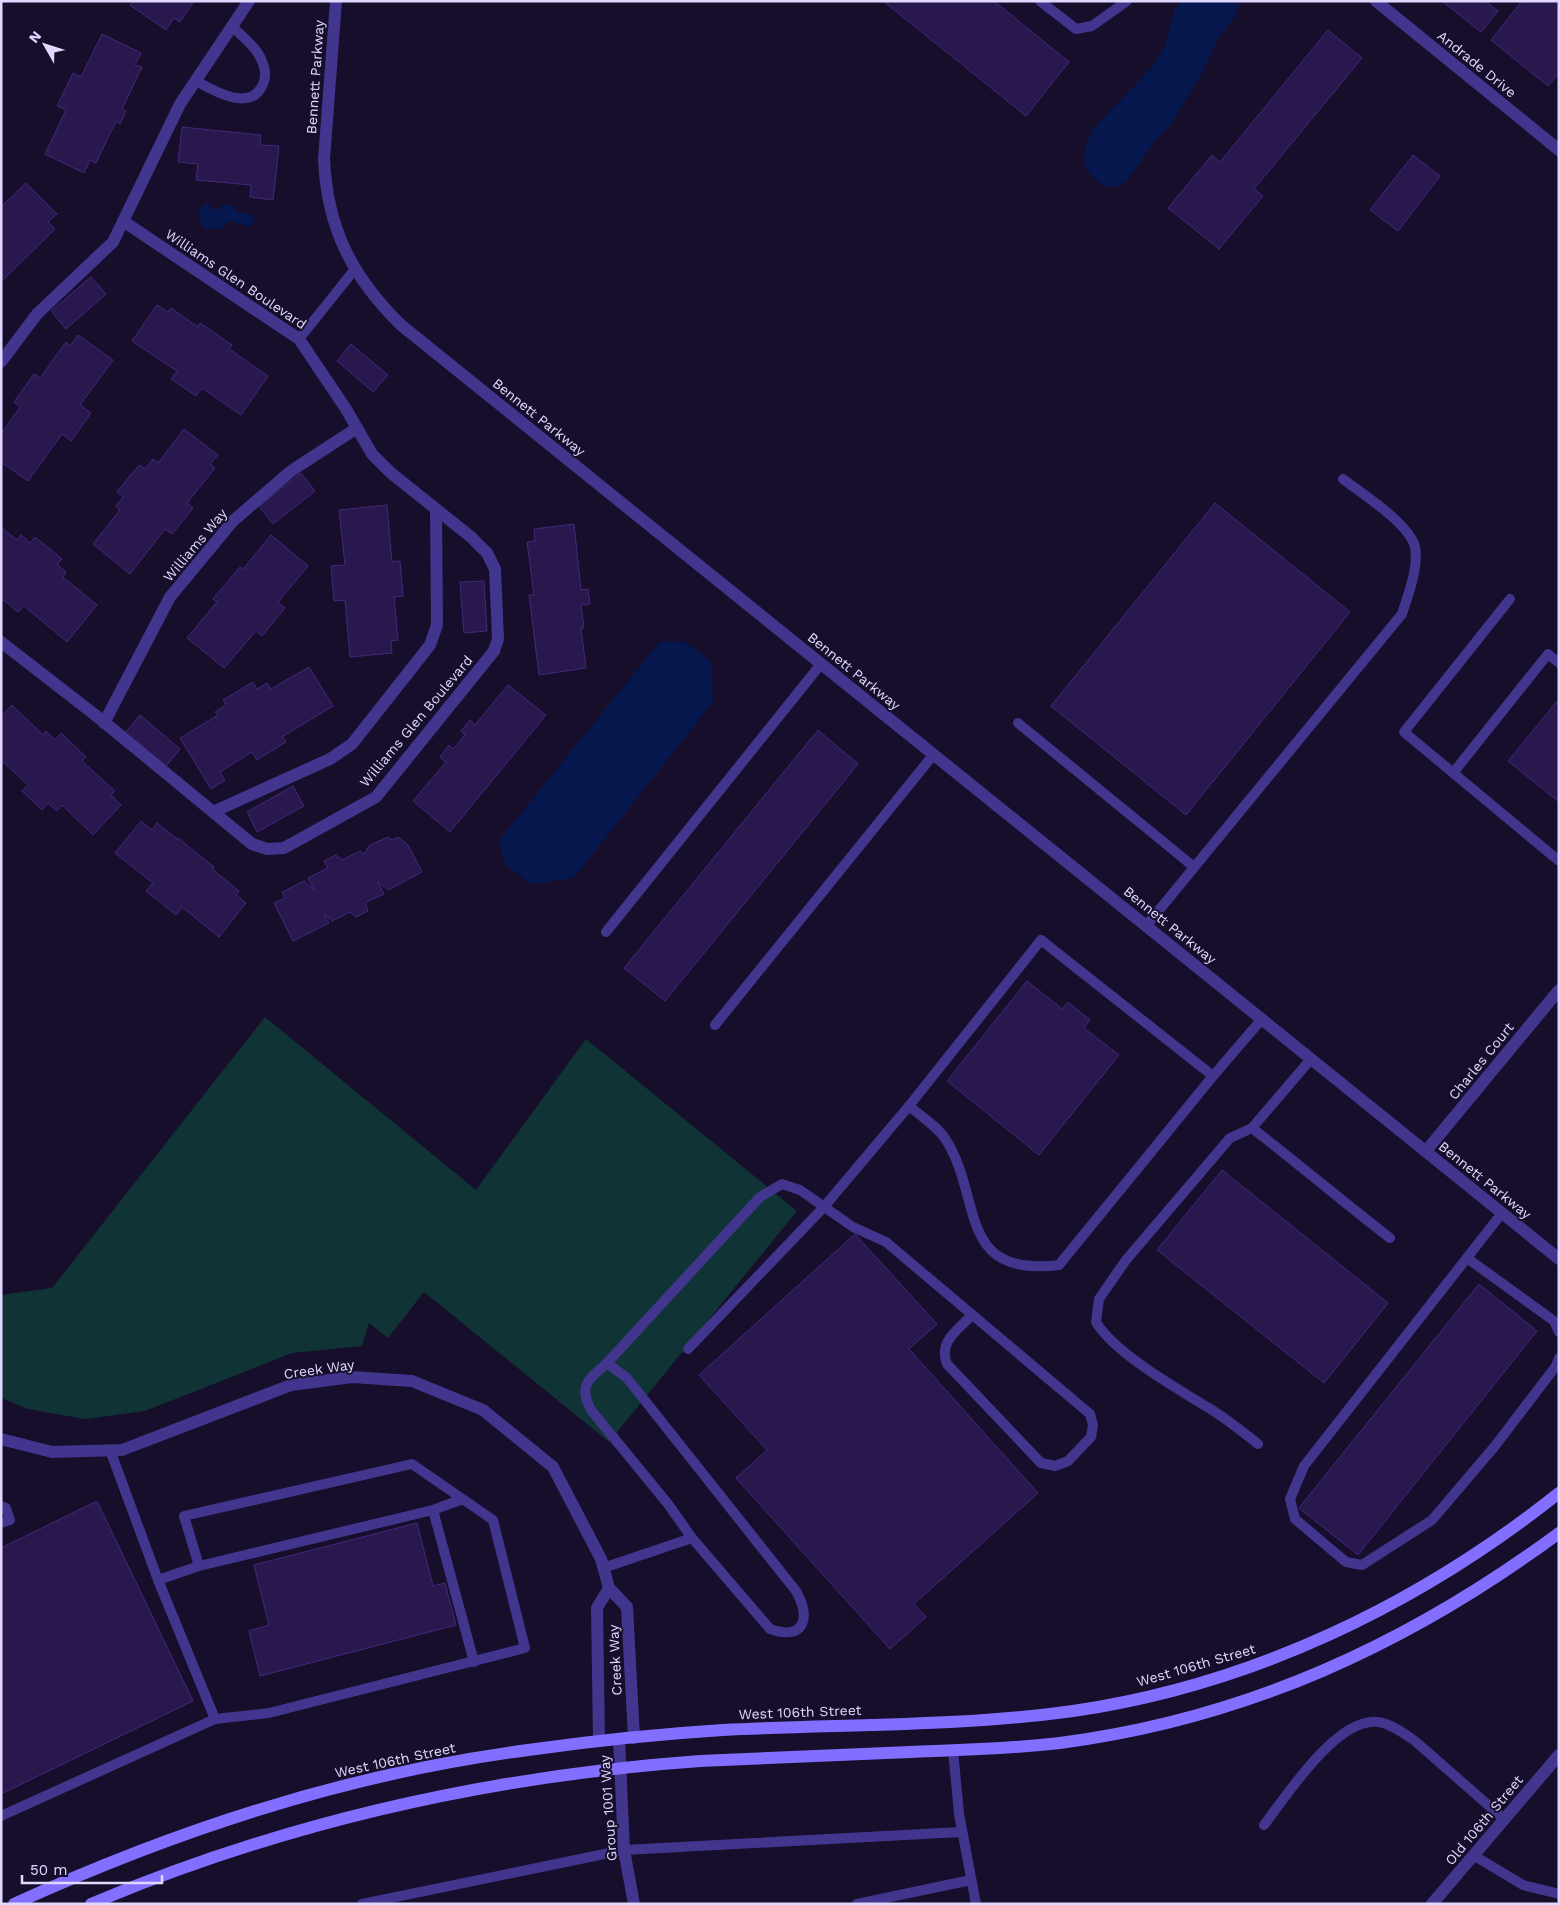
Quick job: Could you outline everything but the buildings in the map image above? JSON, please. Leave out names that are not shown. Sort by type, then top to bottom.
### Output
[{"type":"street","points":[[1,362],[37,314],[113,242],[180,104],[249,1]]},
{"type":"street","name":"Bennett Parkway","points":[[336,1],[324,159],[325,184],[336,233],[355,269],[380,305],[401,325],[1559,1259]]},
{"type":"street","name":"Andrade Drive","points":[[1378,2],[1559,150]]},
{"type":"street","name":"Williams Glen Boulevard","points":[[1,642],[252,844],[267,848],[284,848],[376,797],[494,651],[498,639],[495,570],[486,553],[391,473],[372,454],[299,339],[123,221]]},
{"type":"street","name":"Williams Way","points":[[104,723],[170,598],[233,520],[291,470],[357,428]]},
{"type":"street","points":[[213,812],[330,759],[352,744],[430,645],[437,625],[436,509]]},
{"type":"street","name":"Charles Court","points":[[1426,1151],[1559,990]]},
{"type":"street","name":"Creek Way","points":[[1,1439],[52,1452],[122,1450],[292,1385],[352,1377],[412,1381],[483,1410],[552,1467],[603,1568],[609,1588],[628,1607],[634,1738]]},
{"type":"street","name":"West 106th Street","points":[[14,1904],[94,1868],[188,1832],[310,1795],[452,1762],[523,1750],[599,1741],[725,1730],[1011,1718],[1079,1710],[1165,1691],[1255,1665],[1346,1628],[1475,1556],[1559,1493]]},
{"type":"street","points":[[91,1904],[209,1857],[334,1820],[466,1790],[620,1768],[700,1761],[1029,1746],[1108,1735],[1202,1714],[1346,1662],[1409,1630],[1498,1577],[1559,1533]]},
{"type":"street","name":"Creek Way","points":[[599,1741],[597,1608],[609,1588]]},
{"type":"street","name":"Group 1001 Way","points":[[619,1739],[624,1850],[634,1904]]},
{"type":"street","name":"Old 106th Street","points":[[1432,1904],[1559,1755]]},
{"type":"lane","points":[[1040,1],[1076,29],[1092,26],[1128,1]]},
{"type":"lane","points":[[196,81],[223,95],[235,97],[246,98],[261,90],[265,80],[265,68],[257,52],[232,26]]},
{"type":"lane","points":[[299,339],[355,269]]},
{"type":"lane","points":[[1146,926],[1402,614],[1413,580],[1415,547],[1406,529],[1343,479]]},
{"type":"lane","points":[[1510,600],[1404,732],[1559,861]]},
{"type":"lane","points":[[1453,773],[1548,654],[1559,663]]},
{"type":"lane","points":[[606,932],[821,664]]},
{"type":"lane","points":[[1018,722],[1194,867]]},
{"type":"lane","points":[[715,1025],[934,754]]},
{"type":"lane","points":[[688,1349],[823,1208],[909,1106],[1041,940],[1213,1076]]},
{"type":"lane","points":[[909,1106],[946,1139],[956,1162],[980,1238],[996,1254],[1017,1265],[1039,1268],[1059,1265],[1213,1076],[1262,1019]]},
{"type":"lane","points":[[1258,1444],[1213,1410],[1147,1368],[1110,1340],[1096,1322],[1098,1299],[1126,1260],[1230,1138],[1252,1128],[1311,1059]]},
{"type":"lane","points":[[1252,1128],[1302,1166],[1348,1207],[1390,1238]]},
{"type":"lane","points":[[607,1363],[627,1378],[796,1591],[805,1607],[804,1620],[795,1631],[784,1634],[770,1629],[692,1538],[668,1504],[591,1410],[584,1396],[586,1382],[607,1363],[760,1196],[782,1184],[800,1190],[823,1208],[853,1227],[886,1242],[1090,1414],[1093,1425],[1091,1437],[1068,1462],[1055,1466],[1041,1463],[946,1364],[943,1354],[944,1345],[972,1315]]},
{"type":"lane","points":[[1502,1213],[1304,1466],[1290,1499],[1294,1519],[1346,1562],[1362,1565],[1432,1520],[1495,1446],[1556,1366],[1559,1358]]},
{"type":"lane","points":[[1467,1258],[1554,1321],[1559,1332]]},
{"type":"lane","points":[[110,1450],[158,1580],[215,1719]]},
{"type":"lane","points":[[1,1816],[215,1719],[269,1713],[525,1648],[493,1520],[412,1464],[184,1516],[199,1566]]},
{"type":"lane","points":[[158,1580],[199,1566],[433,1510],[463,1499]]},
{"type":"lane","points":[[1,1506],[6,1508],[10,1520],[1,1523]]},
{"type":"lane","points":[[433,1510],[474,1662]]},
{"type":"lane","points":[[603,1568],[692,1538]]},
{"type":"lane","points":[[1264,1825],[1303,1774],[1332,1741],[1354,1725],[1378,1722],[1401,1732],[1415,1741],[1504,1819]]},
{"type":"lane","points":[[953,1750],[961,1832],[976,1904]]},
{"type":"lane","points":[[362,1904],[624,1850],[961,1832]]},
{"type":"lane","points":[[1473,1855],[1523,1885],[1559,1894]]},
{"type":"lane","points":[[857,1904],[971,1880]]},
{"type":"green space","points":[[265,1017],[476,1190],[586,1039],[797,1211],[609,1442],[424,1292],[388,1338],[369,1323],[362,1346],[292,1353],[145,1411],[85,1419],[28,1409],[1,1398],[1,1295],[52,1288]]},
{"type":"shaded area","points":[[1182,1],[1240,1],[1236,15],[1219,36],[1204,70],[1169,127],[1156,140],[1127,181],[1117,187],[1104,186],[1091,176],[1084,163],[1085,147],[1094,128],[1152,67],[1165,46],[1175,9]]},
{"type":"shaded area","points":[[204,204],[209,204],[214,209],[221,209],[222,205],[234,205],[238,213],[252,214],[255,221],[249,227],[231,221],[221,229],[204,229],[198,213]]},
{"type":"shaded area","points":[[683,641],[711,661],[713,702],[574,878],[532,884],[505,865],[499,840],[660,642]]}]
